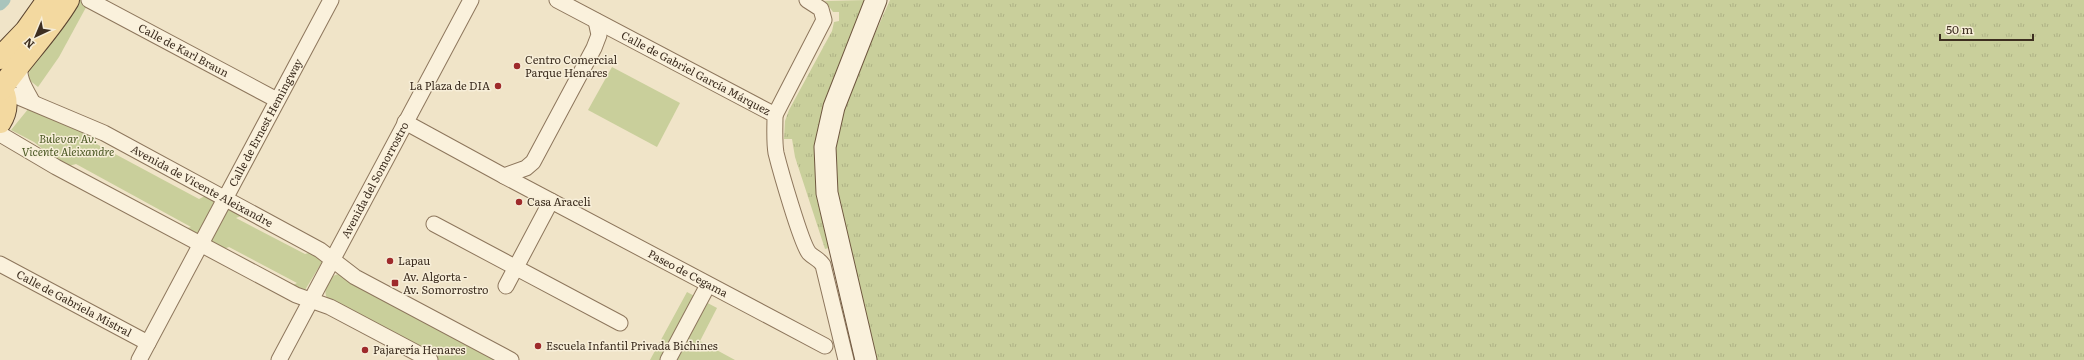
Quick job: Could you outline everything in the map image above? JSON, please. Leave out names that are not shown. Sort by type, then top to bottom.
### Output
[{"type":"main road","points":[[0,122],[5,109],[1,89],[10,60],[26,31],[48,0]]},
{"type":"main road","points":[[10,60],[58,18],[68,0]]},
{"type":"street","name":"Calle de Karl Braun","points":[[89,0],[277,100]]},
{"type":"street","name":"Avenida del Somorrostro","points":[[279,360],[471,0]]},
{"type":"street","name":"Calle de Gabriel García Márquez","points":[[557,0],[775,116],[778,158],[804,242],[809,253],[820,260],[823,265],[846,360]]},
{"type":"street","points":[[775,116],[824,20],[820,9],[807,0]]},
{"type":"street","points":[[866,360],[827,193],[825,147],[834,107],[876,0]]},
{"type":"street","name":"Calle de Ernest Hemingway","points":[[139,360],[328,1]]},
{"type":"street","points":[[504,176],[526,168],[533,162],[594,48],[599,35],[596,21]]},
{"type":"street","points":[[10,60],[19,73],[22,84],[32,101]]},
{"type":"street","name":"Avenida de Vicente Aleixandre","points":[[1,89],[104,133],[333,259],[355,277],[511,360]]},
{"type":"street","name":"Paseo de Cegama","points":[[405,122],[825,346]]},
{"type":"street","points":[[0,134],[56,168],[296,295],[330,307],[430,360]]},
{"type":"street","points":[[506,286],[551,201]]},
{"type":"street","points":[[434,224],[620,323]]},
{"type":"street","name":"Calle de Gabriela Mistral","points":[[0,264],[148,342]]},
{"type":"street","points":[[668,360],[708,284]]},
{"type":"green space","points":[[74,0],[90,0],[59,57],[38,87],[28,79],[31,64]]},
{"type":"green space","points":[[868,0],[828,99],[832,247],[825,249],[795,157],[792,139],[784,139],[785,121],[789,110],[832,31],[834,22],[839,21],[839,12],[833,12],[825,1]]},
{"type":"green space","points":[[890,0],[2084,0],[2084,360],[874,360],[838,210],[833,151],[845,101]]},
{"type":"green space","points":[[612,67],[680,103],[657,147],[588,110]]},
{"type":"green space","name":"Bulevar Av. Vicente Aleixandre","points":[[29,108],[49,118],[95,134],[89,140],[199,199],[209,194],[215,203],[200,232],[197,234],[180,230],[191,227],[76,164],[65,167],[34,142],[11,130]]},
{"type":"green space","points":[[229,208],[246,214],[236,218],[305,254],[315,251],[322,259],[322,262],[303,292],[289,287],[297,283],[229,247],[218,251],[210,243]]},
{"type":"green space","points":[[340,274],[502,360],[438,360],[329,301],[326,293],[327,284],[332,277]]},
{"type":"green space","points":[[687,292],[717,308],[700,341],[735,360],[650,360]]},
{"type":"waterway","points":[[0,4],[4,0]]},
{"type":"place","name":"Centro Comercial Parque Henares","points":[[517,66]]},
{"type":"place","name":"La Plaza de DIA","points":[[498,86]]},
{"type":"place","name":"Casa Araceli","points":[[519,202]]},
{"type":"place","name":"Lapau","points":[[390,261]]},
{"type":"place","name":"Av. Algorta - Av. Somorrostro","points":[[395,283]]},
{"type":"place","name":"Escuela Infantil Privada Bichines","points":[[538,346]]},
{"type":"place","name":"Pajarería Henares","points":[[365,350]]}]
